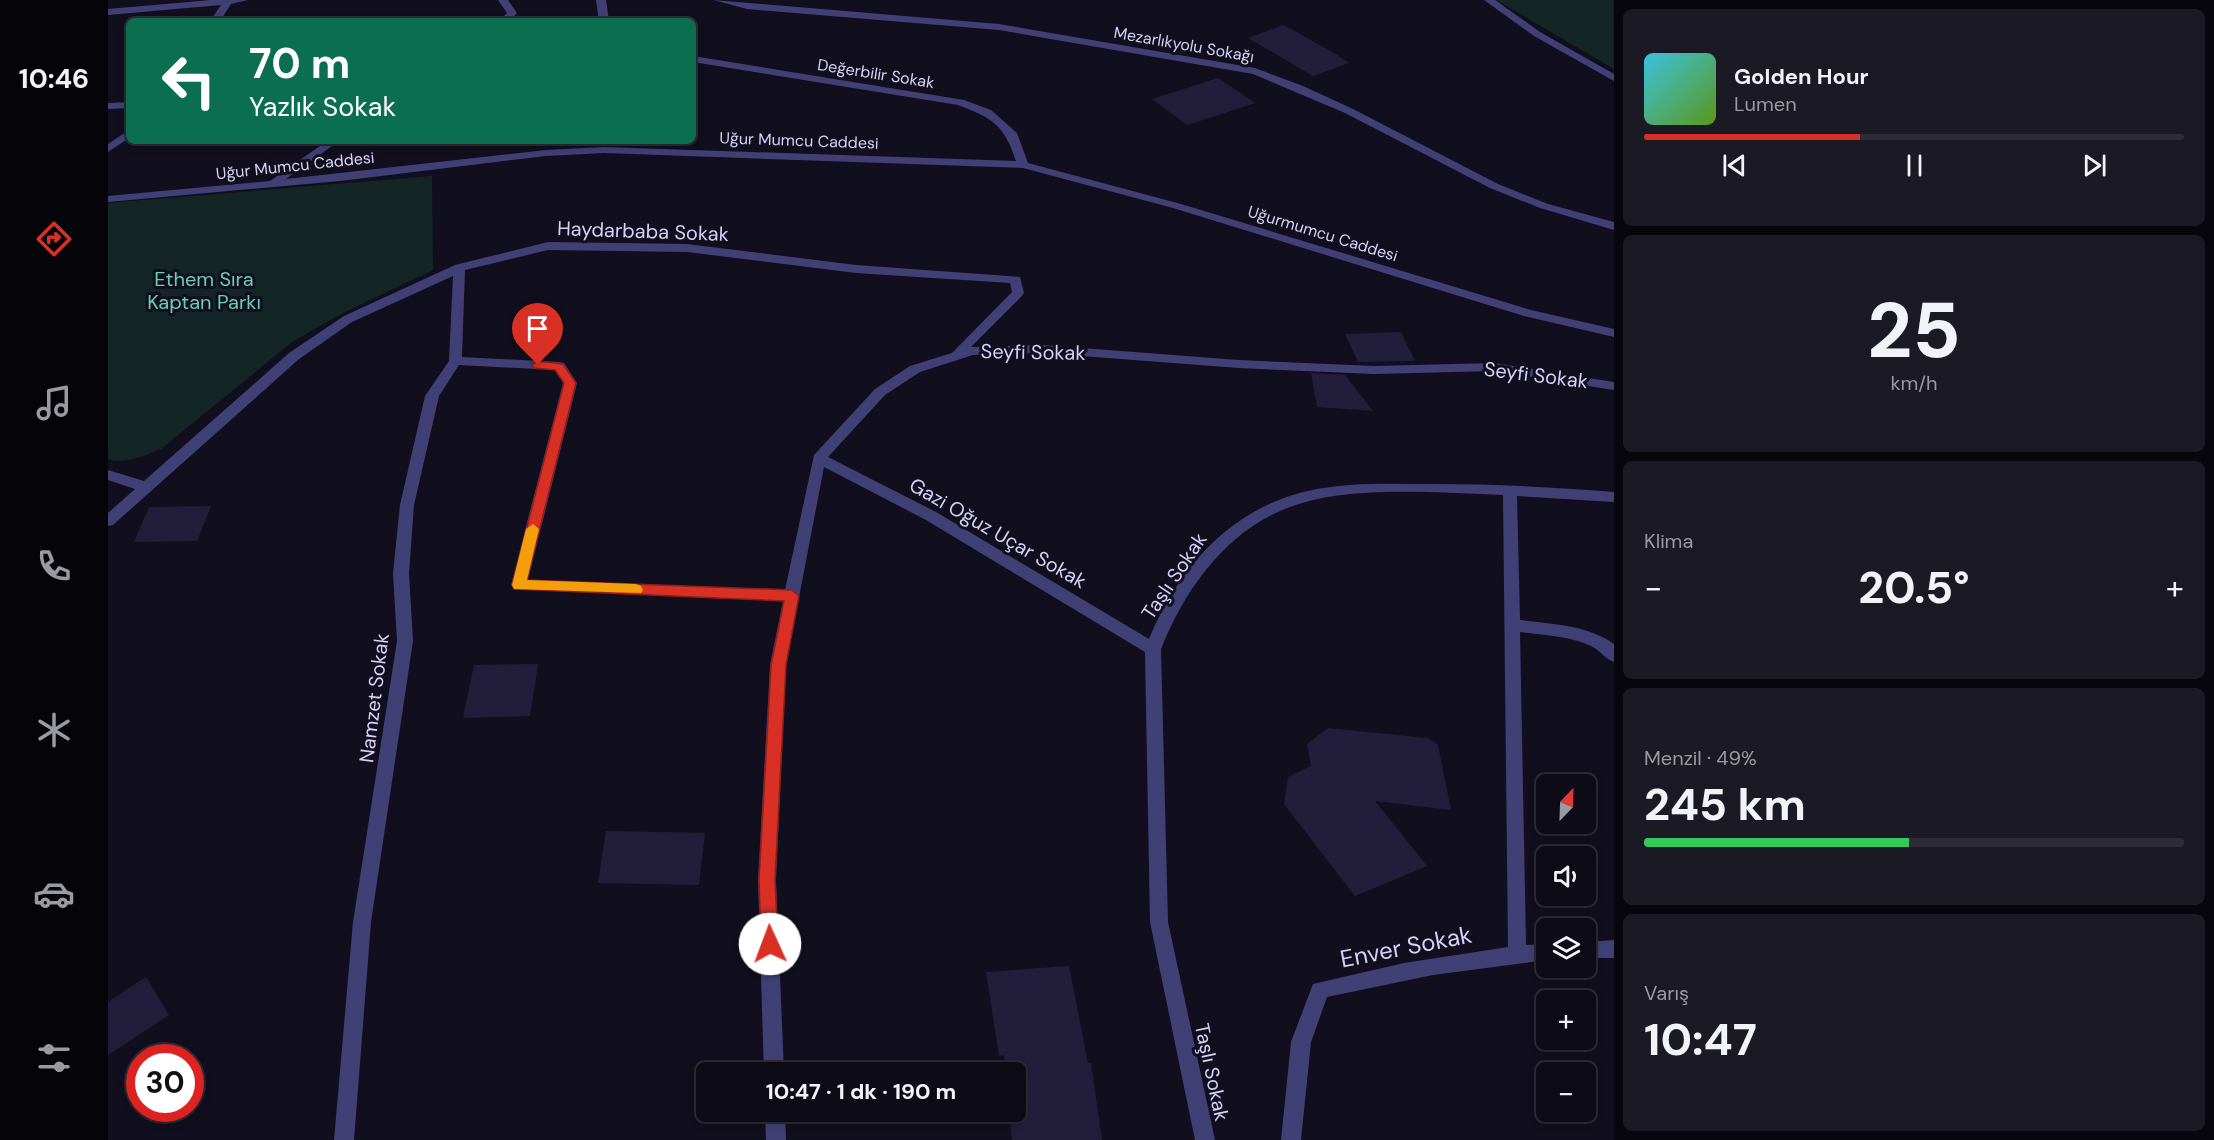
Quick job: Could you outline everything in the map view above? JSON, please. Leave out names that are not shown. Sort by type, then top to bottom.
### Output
[{"type":"street","points":[[108,12],[243,0]]},
{"type":"street","points":[[503,0],[512,13],[507,18]]},
{"type":"street","points":[[601,0],[604,18]]},
{"type":"street","name":"Mezarlıkyolu Sokağı","points":[[718,0],[747,6],[999,27],[1255,71],[1299,88],[1359,116],[1494,186],[1544,206],[1614,226]]},
{"type":"street","points":[[1489,0],[1537,34],[1614,78]]},
{"type":"street","points":[[217,18],[228,2]]},
{"type":"street","name":"Değerbilir Sokak","points":[[696,59],[960,102],[987,112],[1013,135],[1023,165]]},
{"type":"street","points":[[108,106],[126,105]]},
{"type":"street","points":[[108,149],[126,135]]},
{"type":"street","points":[[272,184],[330,144]]},
{"type":"street","name":"Uğur Mumcu Caddesi","points":[[108,199],[340,178],[546,153],[604,150],[1023,165]]},
{"type":"street","name":"Uğurmumcu Caddesi","points":[[1023,165],[1177,206],[1528,313],[1614,333]]},
{"type":"street","name":"Haydarbaba Sokak","points":[[108,521],[294,356],[348,319],[459,268],[548,246],[687,248],[856,269],[1016,280],[1018,293],[954,357]]},
{"type":"street","points":[[459,268],[455,361],[559,366],[570,383],[519,585],[792,596]]},
{"type":"street","name":"Seyfi Sokak","points":[[819,458],[880,392],[915,369],[972,351],[1042,349],[1239,364],[1374,370],[1495,367],[1614,386]]},
{"type":"street","name":"Namzet Sokak","points":[[344,1140],[362,922],[405,641],[401,573],[406,505],[432,396],[455,361]]},
{"type":"street","points":[[774,1062],[767,880],[778,665],[819,458]]},
{"type":"street","name":"Gazi Oğuz Uçar Sokak","points":[[819,458],[931,516],[1153,650]]},
{"type":"street","points":[[108,475],[145,487]]},
{"type":"street","points":[[1510,489],[1517,954]]},
{"type":"street","name":"Taşlı Sokak","points":[[1205,1140],[1159,922],[1153,650],[1161,627],[1222,540],[1286,503],[1336,490],[1510,489],[1614,497]]},
{"type":"street","points":[[1512,625],[1591,638],[1612,651],[1614,656]]},
{"type":"street","points":[[1596,950],[1614,949]]},
{"type":"street","name":"Enver Sokak","points":[[1291,1140],[1301,1042],[1320,990],[1400,970],[1536,953]]},
{"type":"street","points":[[775,1122],[776,1140]]},
{"type":"green space","points":[[1496,0],[1614,0],[1614,69]]},
{"type":"green space","name":"Ethem Sıra Kaptan Parkı","points":[[432,176],[433,270],[341,314],[292,342],[161,449],[128,460],[108,459],[108,203]]},
{"type":"building","points":[[1284,25],[1349,63],[1313,76],[1248,38]]},
{"type":"building","points":[[1218,78],[1255,103],[1187,125],[1152,99]]},
{"type":"building","points":[[1401,332],[1415,361],[1358,362],[1345,334]]},
{"type":"building","points":[[1311,373],[1345,375],[1373,411],[1317,407]]},
{"type":"building","points":[[211,506],[197,541],[134,542],[149,507]]},
{"type":"building","points":[[538,664],[530,716],[463,718],[474,665]]},
{"type":"building","points":[[1328,728],[1431,740],[1438,745],[1451,810],[1375,801],[1427,866],[1355,896],[1284,804],[1288,777],[1311,766],[1307,744]]},
{"type":"building","points":[[606,831],[705,833],[699,885],[598,883]]},
{"type":"building","points":[[1069,966],[1088,1063],[1091,1063],[1102,1140],[1012,1140],[1010,1122],[1026,1122],[1026,1062],[1005,1062],[1004,1055],[999,1056],[986,972]]},
{"type":"building","points":[[146,977],[169,1015],[108,1055],[108,1002]]},
{"type":"slow traffic","points":[[533,529],[519,585],[636,590]]},
{"type":"route","points":[[538,365],[559,366],[570,383],[519,585],[792,596],[778,665],[767,880],[770,944]]}]
